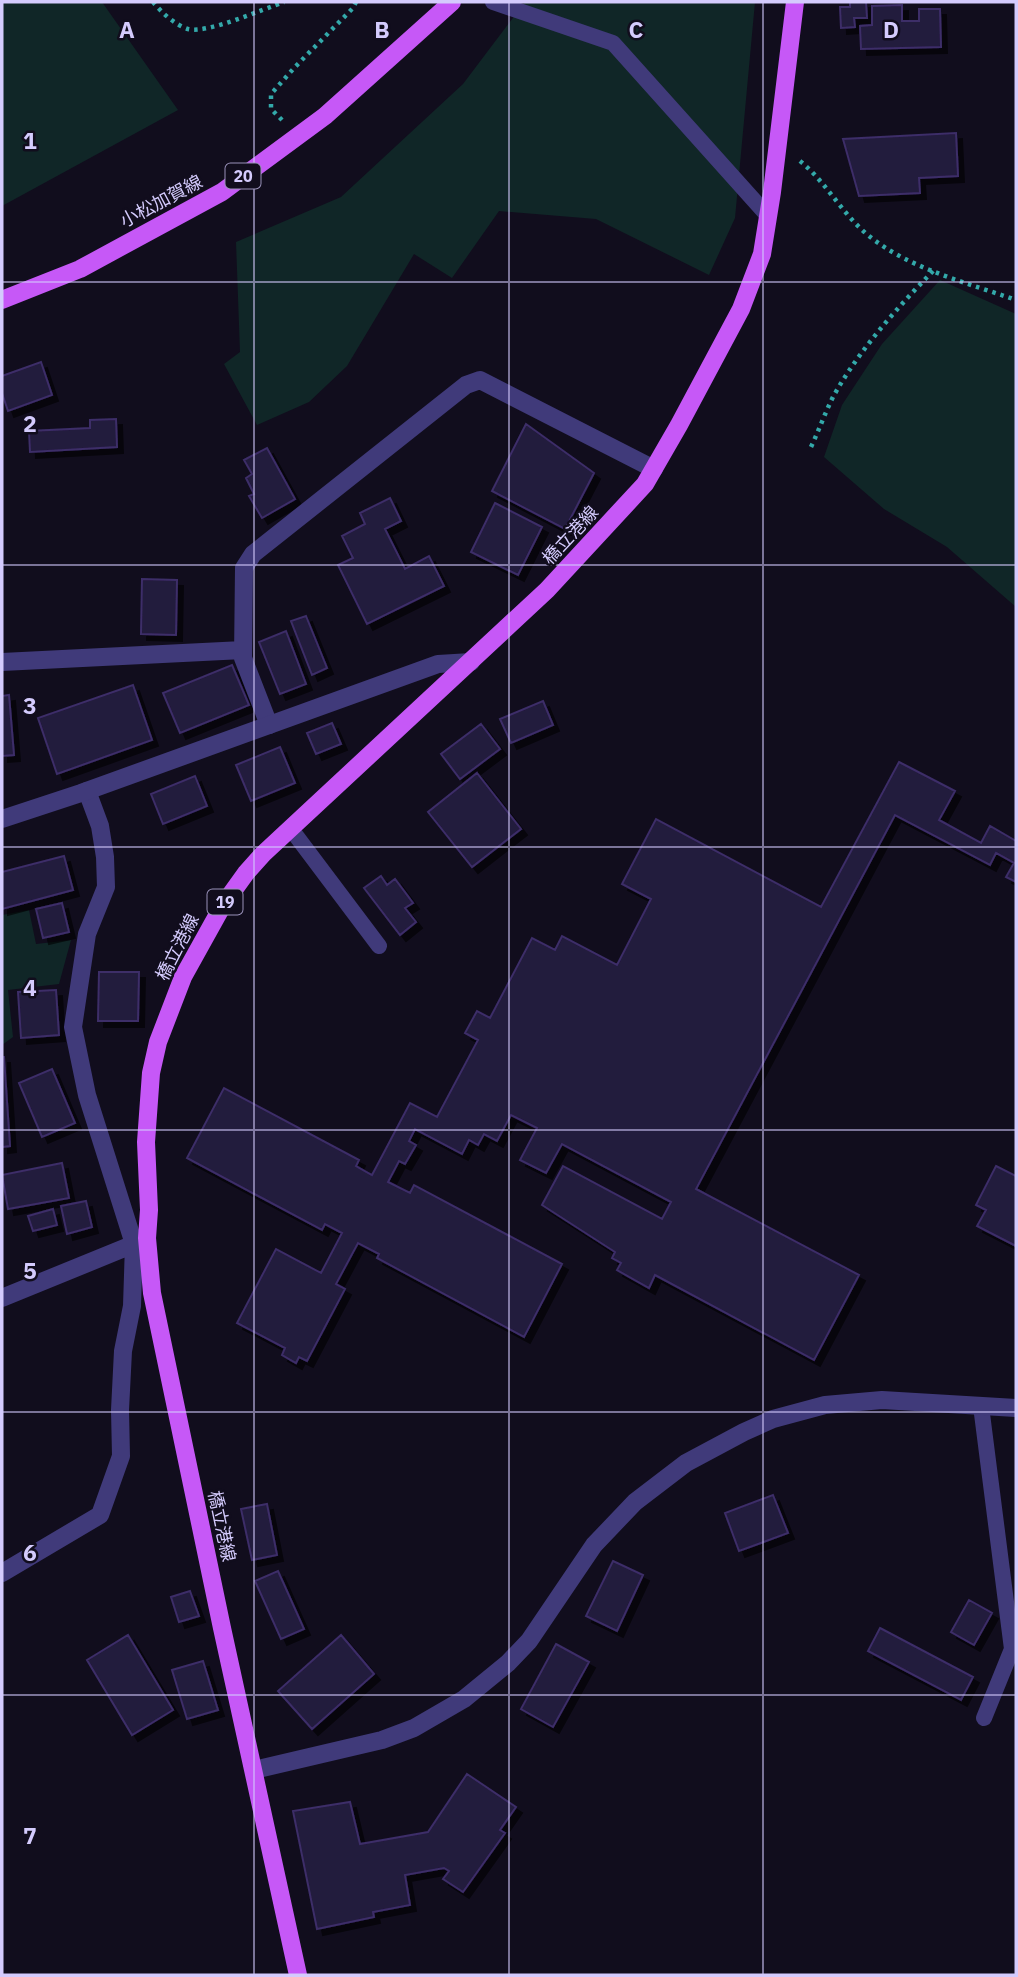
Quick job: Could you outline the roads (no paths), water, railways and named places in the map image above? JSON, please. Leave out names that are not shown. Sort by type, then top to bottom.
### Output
[{"type":"main road","name":"小松加賀線","points":[[2,300],[80,269],[222,192],[346,98],[452,2]]},
{"type":"main road","name":"橋立港線","points":[[298,1975],[140,1241],[149,1210],[146,1142],[151,1073],[169,1010],[183,977],[223,905],[246,873],[547,590],[645,484],[741,309],[762,254],[795,2]]},
{"type":"street","points":[[269,725],[243,658],[244,568],[253,554],[466,385],[480,380],[654,469]]},
{"type":"street","points":[[2,662],[243,650]]},
{"type":"street","points":[[2,819],[438,664],[471,662]]},
{"type":"street","points":[[2,1573],[100,1514],[121,1456],[123,1351],[140,1241],[87,1095],[73,1027],[87,934],[106,887],[100,826],[87,791]]},
{"type":"street","points":[[2,1298],[140,1241]]},
{"type":"street","points":[[254,1770],[382,1740],[414,1728],[464,1699],[508,1663],[529,1641],[594,1545],[635,1502],[686,1463],[744,1432],[773,1419],[825,1405],[882,1400],[1016,1408]]},
{"type":"lane","points":[[493,2],[613,43],[768,216]]},
{"type":"lane","points":[[291,829],[379,946]]},
{"type":"lane","points":[[981,1406],[1012,1649],[984,1718]]}]
